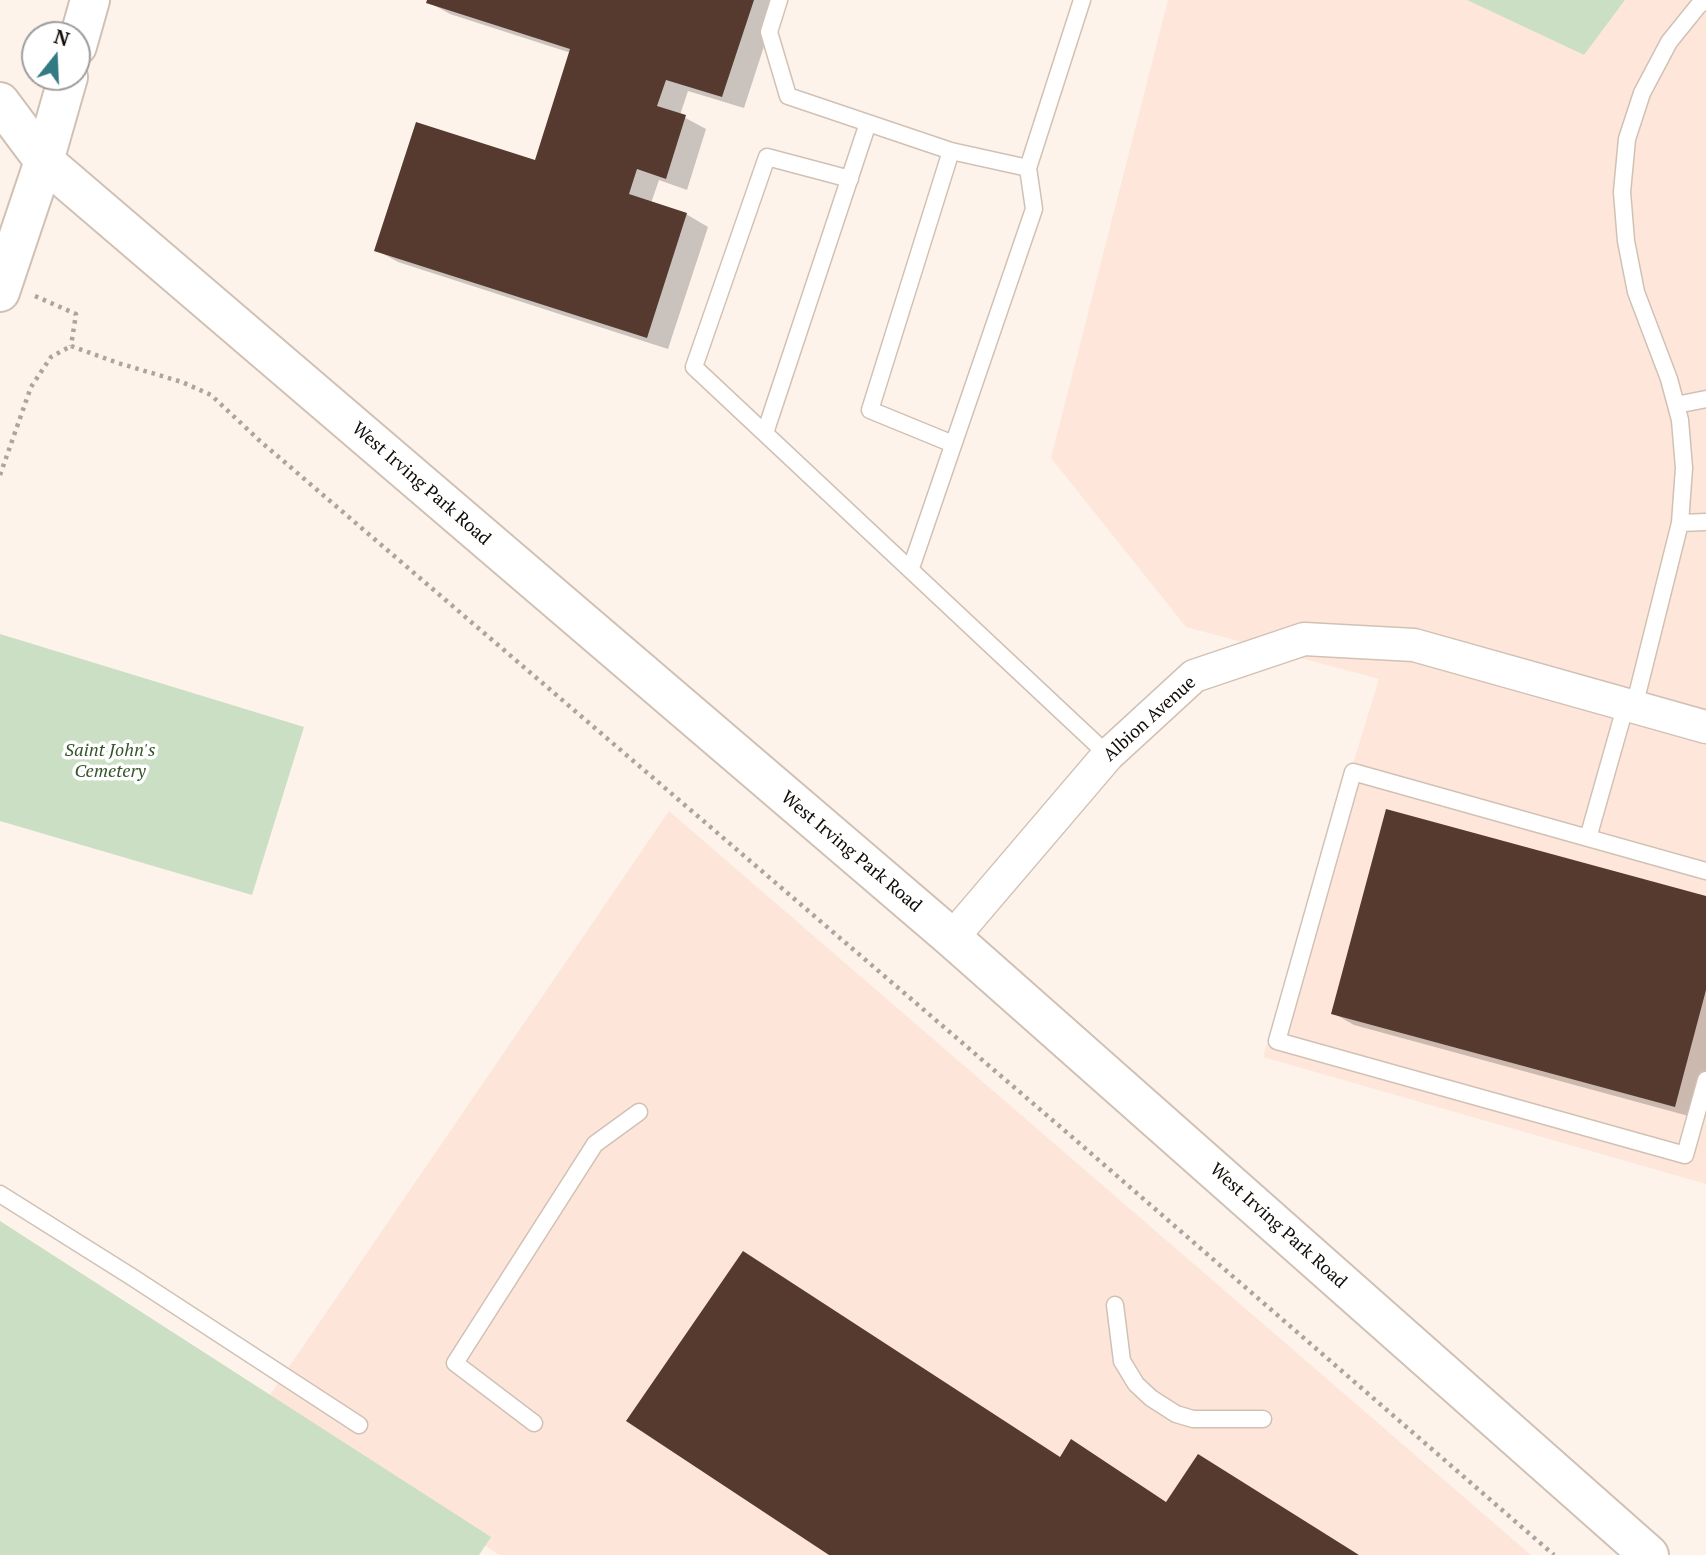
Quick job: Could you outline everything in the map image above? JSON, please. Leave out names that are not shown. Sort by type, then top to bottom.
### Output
[{"type":"main road","points":[[84,21],[90,0]]},
{"type":"main road","points":[[0,292],[44,161],[64,91]]},
{"type":"main road","name":"West Irving Park Road","points":[[0,102],[44,161],[952,938],[1649,1555]]},
{"type":"main road","name":"West Irving Park Road","points":[[0,143],[44,161]]},
{"type":"street","name":"Albion Avenue","points":[[952,938],[1108,755],[1194,676],[1304,639],[1414,645],[1706,727]]},
{"type":"lane","points":[[779,0],[769,32],[788,96],[951,151],[1028,168]]},
{"type":"lane","points":[[911,568],[1034,209],[1028,168],[1082,0]]},
{"type":"lane","points":[[1588,838],[1630,705],[1679,523],[1684,468],[1680,420],[1669,379],[1636,292],[1626,241],[1622,192],[1627,139],[1642,93],[1669,42],[1706,0]]},
{"type":"lane","points":[[765,433],[868,123]]},
{"type":"lane","points":[[951,151],[870,410],[953,444]]},
{"type":"lane","points":[[850,179],[767,157],[694,367],[1108,755]]},
{"type":"lane","points":[[1676,405],[1706,399]]},
{"type":"lane","points":[[1679,523],[1706,522]]},
{"type":"lane","points":[[1706,871],[1353,772],[1277,1041],[1685,1155],[1706,1080]]},
{"type":"lane","points":[[534,1423],[455,1363],[595,1144],[639,1112]]},
{"type":"lane","points":[[0,1194],[359,1425]]},
{"type":"lane","points":[[1115,1305],[1122,1361],[1136,1384],[1152,1398],[1175,1414],[1193,1419],[1262,1419]]},
{"type":"path","points":[[71,346],[76,314]]},
{"type":"path","points":[[0,475],[31,387],[51,357],[71,346],[182,382],[211,396],[260,441],[1044,1112],[1554,1555]]},
{"type":"shaded area","points":[[1168,0],[1467,0],[1584,55],[1625,0],[1706,0],[1706,1184],[1263,1057],[1379,679],[1186,627],[1051,458]]},
{"type":"shaded area","points":[[669,811],[1531,1555],[499,1555],[265,1402]]},
{"type":"green space","points":[[1467,0],[1625,0],[1584,55]]},
{"type":"green space","name":"Saint John's Cemetery","points":[[0,634],[304,727],[252,895],[0,821]]},
{"type":"green space","points":[[0,1221],[491,1537],[479,1555],[0,1555]]},
{"type":"building","points":[[427,0],[754,0],[722,97],[666,80],[657,106],[686,115],[666,179],[637,169],[629,194],[687,213],[647,338],[374,251],[416,122],[535,160],[570,49],[426,3]]},
{"type":"building","points":[[1386,809],[1706,896],[1706,990],[1675,1107],[1331,1014]]},
{"type":"building","points":[[743,1251],[1060,1457],[1071,1439],[1166,1502],[1198,1454],[1359,1555],[829,1555],[626,1421]]}]
